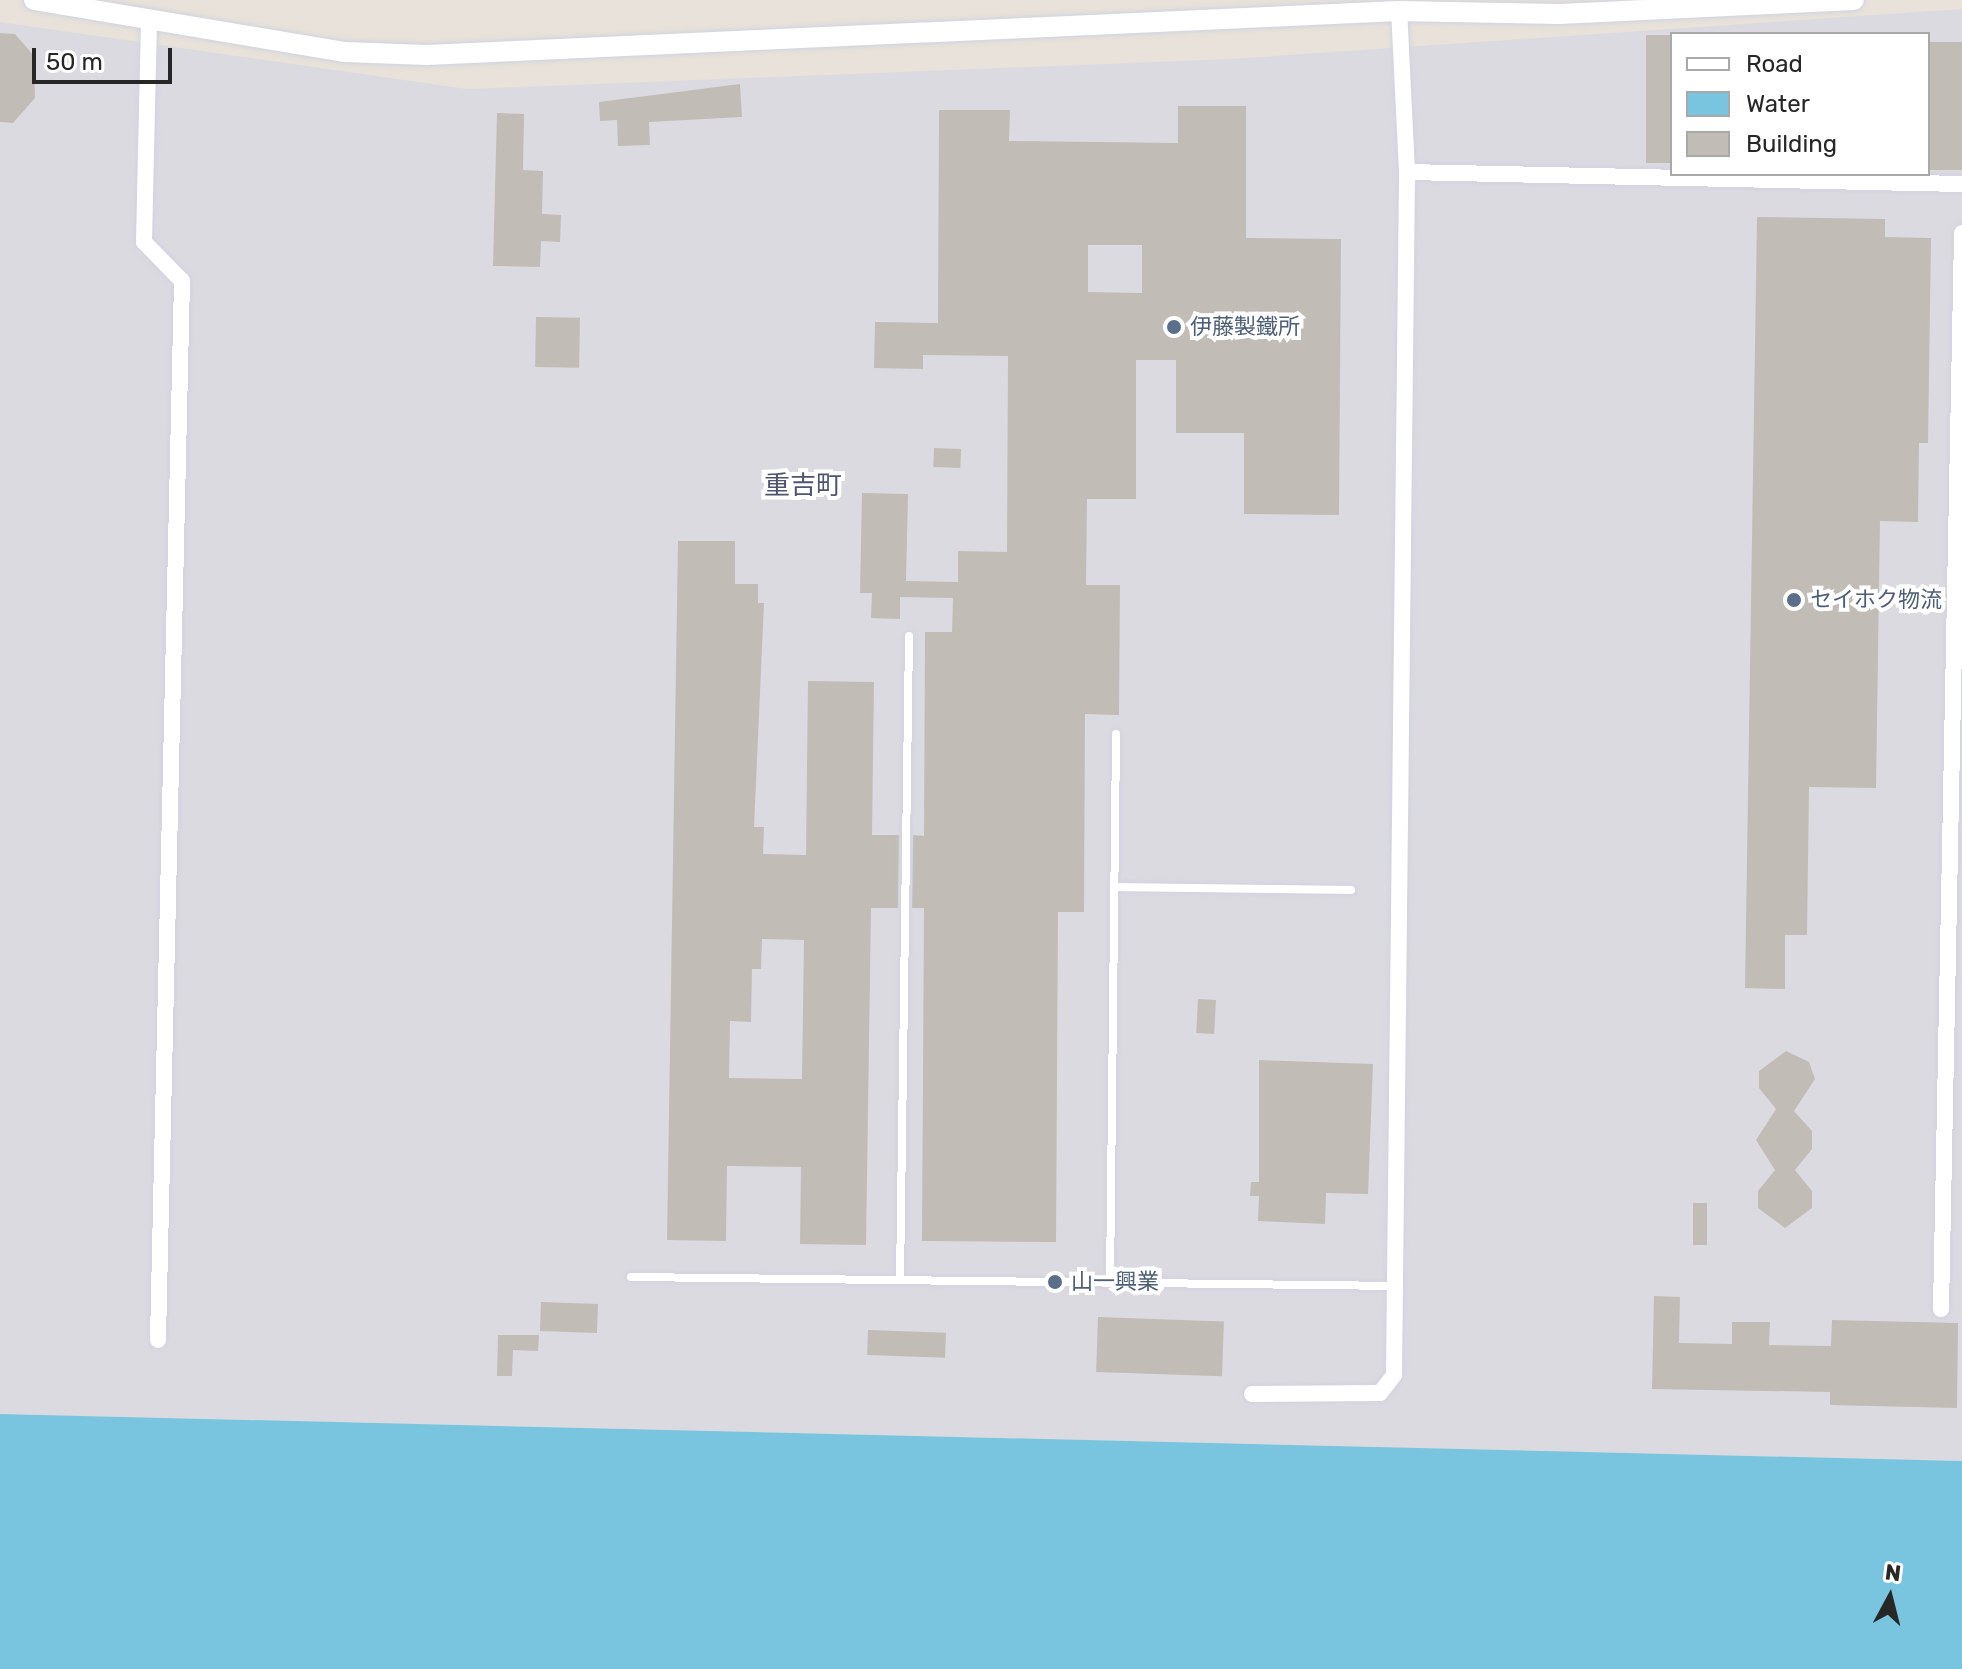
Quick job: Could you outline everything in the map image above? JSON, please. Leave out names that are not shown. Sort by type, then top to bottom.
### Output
[{"type":"street","points":[[34,0],[344,52],[427,55],[1493,0]]},
{"type":"street","points":[[1397,6],[1559,14],[1854,0]]},
{"type":"street","points":[[1252,1394],[1380,1393],[1394,1375],[1407,172],[1397,6]]},
{"type":"street","points":[[149,21],[144,242],[182,281],[158,1340]]},
{"type":"street","points":[[1407,172],[1962,184]]},
{"type":"street","points":[[1941,1309],[1962,233]]},
{"type":"lane","points":[[900,1280],[909,636]]},
{"type":"lane","points":[[1110,1283],[1116,734]]},
{"type":"lane","points":[[1114,887],[1351,890]]},
{"type":"lane","points":[[631,1277],[1395,1286]]},
{"type":"shaded area","points":[[1962,9],[1962,1461],[0,1414],[0,22],[467,89],[1231,59]]},
{"type":"water","points":[[0,1414],[1962,1461],[1962,1669],[0,1669]]},
{"type":"building","points":[[0,33],[15,34],[34,56],[35,98],[13,123],[0,122]]},
{"type":"building","points":[[1646,35],[1670,35],[1670,163],[1646,163]]},
{"type":"building","points":[[1930,42],[1962,42],[1962,170],[1930,170]]},
{"type":"building","points":[[740,84],[742,117],[649,122],[650,145],[618,146],[617,120],[600,121],[599,102]]},
{"type":"building","points":[[1178,106],[1246,106],[1246,238],[1341,239],[1339,515],[1244,514],[1244,433],[1176,433],[1176,360],[1136,360],[1136,499],[1087,499],[1086,585],[1120,585],[1119,715],[1085,714],[1084,912],[1058,912],[1056,1242],[922,1241],[924,908],[912,908],[913,835],[924,836],[925,632],[952,632],[953,598],[900,597],[900,619],[871,618],[872,593],[860,593],[862,493],[908,494],[906,581],[958,582],[958,551],[1007,552],[1008,356],[923,355],[923,369],[874,368],[875,322],[938,323],[939,110],[1010,110],[1009,141],[1178,143]],"holes":[[[1088,245],[1142,245],[1142,293],[1088,292]]]},
{"type":"building","points":[[497,113],[524,114],[523,170],[543,171],[542,214],[561,215],[560,242],[541,241],[540,267],[493,266]]},
{"type":"building","points":[[1757,217],[1885,219],[1885,237],[1931,238],[1928,443],[1919,443],[1918,522],[1880,521],[1876,788],[1809,787],[1807,935],[1785,935],[1785,989],[1745,988]]},
{"type":"building","points":[[536,317],[580,318],[579,368],[535,367]]},
{"type":"building","points":[[934,448],[961,449],[960,468],[933,467]]},
{"type":"building","points":[[678,541],[735,541],[735,584],[758,584],[758,603],[764,603],[754,827],[764,827],[763,854],[806,855],[808,681],[874,682],[872,835],[899,835],[898,908],[871,908],[866,1245],[800,1244],[801,1167],[727,1166],[726,1241],[667,1240]],"holes":[[[762,939],[804,940],[802,1079],[729,1078],[730,1021],[751,1022],[752,969],[761,969]]]},
{"type":"building","points":[[1198,999],[1216,1000],[1214,1034],[1196,1033]]},
{"type":"building","points":[[1786,1051],[1809,1062],[1815,1079],[1794,1111],[1812,1131],[1812,1149],[1795,1170],[1812,1191],[1812,1208],[1785,1228],[1758,1208],[1758,1191],[1775,1170],[1756,1140],[1776,1109],[1759,1088],[1759,1071]]},
{"type":"building","points":[[1259,1060],[1373,1064],[1368,1194],[1326,1193],[1325,1224],[1258,1221],[1259,1196],[1250,1196],[1251,1182],[1259,1182]]},
{"type":"building","points":[[1693,1203],[1707,1203],[1707,1245],[1693,1245]]},
{"type":"building","points":[[1654,1296],[1680,1297],[1679,1343],[1732,1344],[1732,1322],[1770,1322],[1769,1345],[1831,1346],[1832,1320],[1958,1323],[1957,1408],[1830,1405],[1830,1392],[1652,1389]]},
{"type":"building","points":[[541,1302],[598,1304],[597,1333],[540,1331]]},
{"type":"building","points":[[1098,1317],[1224,1321],[1222,1376],[1096,1372]]},
{"type":"building","points":[[868,1330],[946,1333],[945,1358],[867,1355]]},
{"type":"building","points":[[498,1335],[539,1335],[538,1351],[513,1350],[512,1376],[497,1376]]},
{"type":"place","name":"伊藤製鐵所","points":[[1174,327]]},
{"type":"place","name":"セイホク物流","points":[[1794,600]]},
{"type":"place","name":"山一興業","points":[[1055,1282]]},
{"type":"district","name":"重吉町","points":[[803,486]]}]
